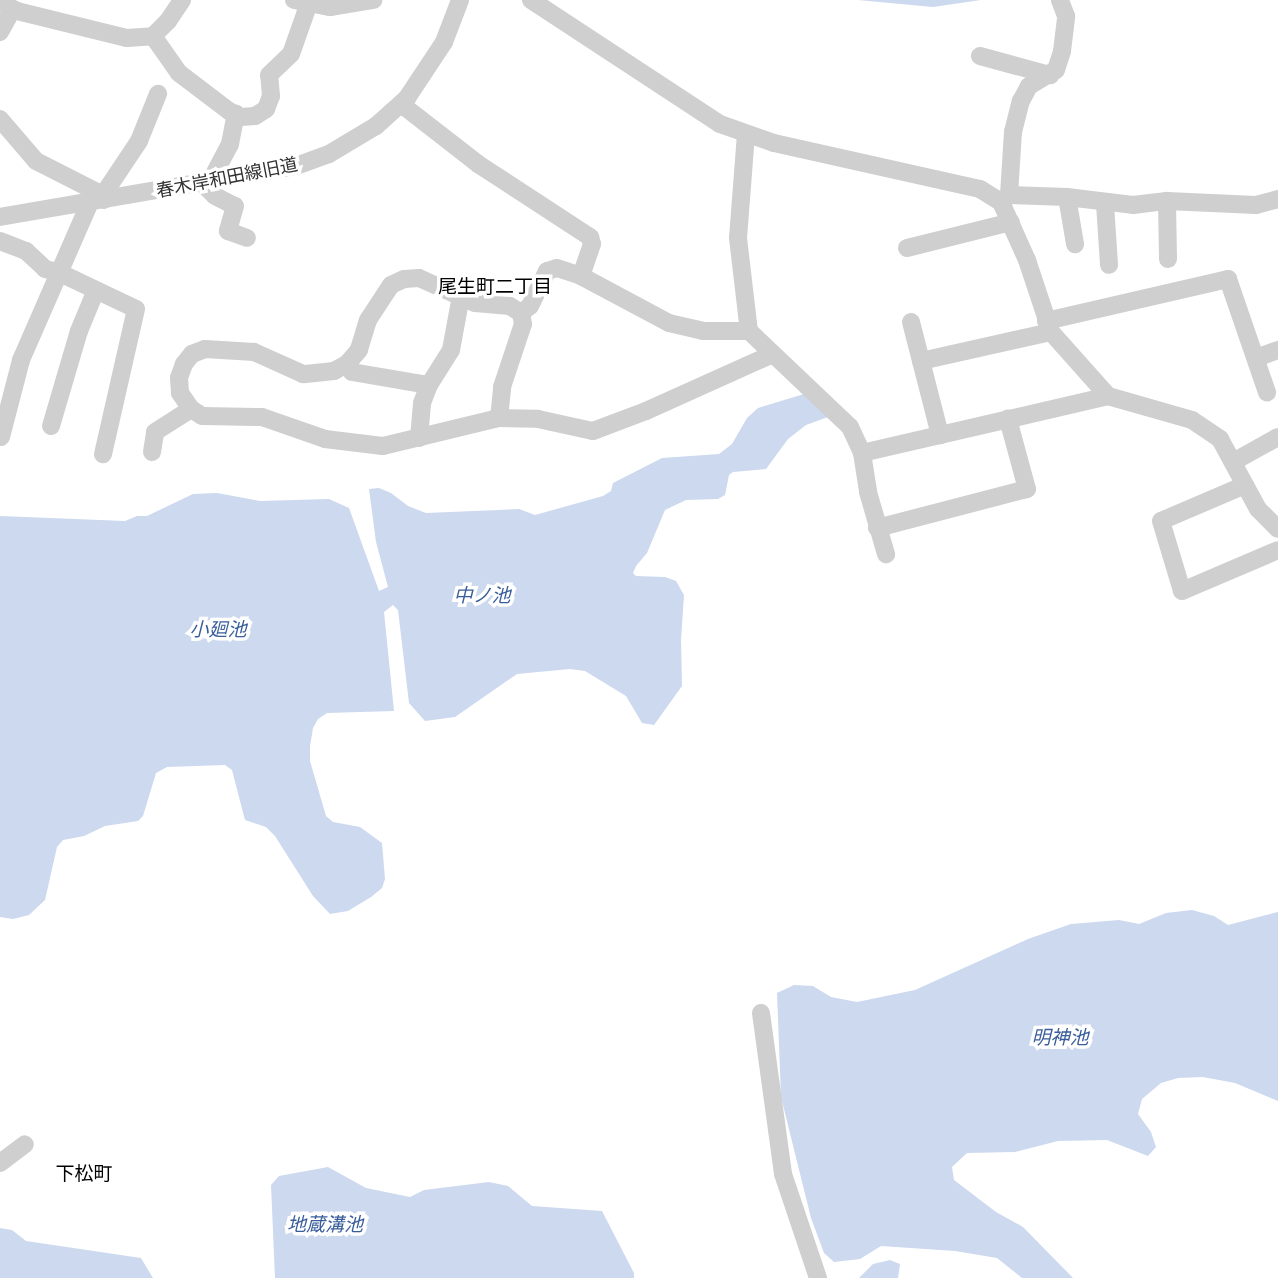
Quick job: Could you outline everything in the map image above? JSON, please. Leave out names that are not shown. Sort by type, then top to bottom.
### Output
[{"type":"street","points":[[0,32],[6,5],[100,33],[127,38],[153,36],[168,21],[182,0]]},
{"type":"street","points":[[153,36],[179,73],[236,114],[256,116],[266,109],[271,96],[269,75],[291,54],[304,2],[330,7],[373,0]]},
{"type":"street","name":"春木岸和田線旧道","points":[[0,217],[313,161],[361,136],[401,104],[444,42],[460,0]]},
{"type":"street","points":[[531,0],[720,124],[774,143],[980,189],[1005,198],[1068,197],[1105,204],[1133,205],[1167,201],[1256,205],[1278,200]]},
{"type":"street","points":[[1060,0],[1066,16],[1066,29],[1056,70],[1029,86],[1021,101],[1013,132],[1005,198],[1049,327],[1108,396]]},
{"type":"street","points":[[980,56],[1050,75]]},
{"type":"street","points":[[1,437],[20,360],[58,272],[99,199],[139,141],[158,94]]},
{"type":"street","points":[[401,104],[469,158],[590,237],[592,244],[581,276]]},
{"type":"street","points":[[236,114],[230,144],[206,182],[215,196],[235,206],[228,231],[247,238]]},
{"type":"street","points":[[0,119],[36,161],[99,199]]},
{"type":"street","points":[[746,134],[738,238],[749,331],[850,427],[862,453],[877,528],[886,554]]},
{"type":"street","points":[[1068,197],[1075,244]]},
{"type":"street","points":[[1167,201],[1168,259]]},
{"type":"street","points":[[1105,204],[1109,265]]},
{"type":"street","points":[[907,248],[1011,222]]},
{"type":"street","points":[[0,241],[26,251],[45,269],[58,272],[136,309],[103,454]]},
{"type":"street","points":[[521,313],[530,306],[547,271],[557,268],[581,276],[669,323],[703,331],[749,331]]},
{"type":"street","points":[[499,418],[502,387],[523,324],[521,313],[510,306],[475,303],[419,278],[404,279],[391,285],[379,300],[359,350],[347,364],[316,375],[303,374],[254,352],[205,349],[192,354],[184,363],[179,378],[180,393],[191,409],[202,416],[262,417],[325,439],[383,446],[419,439],[468,423],[499,418],[538,419],[593,431],[646,411],[773,354]]},
{"type":"street","points":[[921,361],[1228,279],[1267,392]]},
{"type":"street","points":[[51,426],[79,331],[96,290]]},
{"type":"street","points":[[419,439],[419,420],[429,385],[451,350],[461,296]]},
{"type":"street","points":[[911,321],[940,435]]},
{"type":"street","points":[[1256,358],[1278,350]]},
{"type":"street","points":[[347,364],[352,372],[429,385]]},
{"type":"street","points":[[862,453],[1108,396],[1192,420],[1220,439],[1258,509],[1275,520]]},
{"type":"street","points":[[152,452],[155,432],[191,409]]},
{"type":"street","points":[[877,528],[1027,489],[1008,419]]},
{"type":"street","points":[[1233,462],[1278,437]]},
{"type":"street","points":[[1245,485],[1161,521],[1182,591],[1278,550]]},
{"type":"street","points":[[761,1013],[783,1174],[818,1278]]},
{"type":"street","points":[[0,1163],[25,1144]]},
{"type":"water","points":[[858,0],[981,0],[933,7]]},
{"type":"water","name":"小廻池","points":[[804,394],[828,417],[806,425],[788,439],[766,469],[733,472],[729,475],[725,495],[718,499],[686,500],[665,510],[647,553],[636,566],[633,573],[636,576],[665,577],[676,581],[684,595],[682,686],[654,725],[642,723],[626,696],[585,671],[570,669],[517,674],[455,717],[425,721],[409,703],[398,610],[393,605],[384,612],[394,711],[327,713],[318,719],[313,728],[310,746],[310,761],[326,816],[333,822],[360,827],[382,843],[385,879],[382,888],[371,897],[348,911],[330,914],[313,896],[275,836],[266,827],[245,820],[232,770],[225,765],[167,767],[156,773],[143,816],[138,821],[105,826],[84,836],[63,840],[57,847],[45,900],[29,915],[13,919],[0,917],[0,516],[125,521],[137,516],[147,516],[193,494],[217,493],[260,501],[329,499],[349,508],[379,591],[388,587],[376,542],[369,489],[379,488],[391,493],[408,506],[426,513],[519,509],[535,515],[603,496],[611,491],[613,483],[662,458],[719,454],[732,444],[747,418],[758,408]]},
{"type":"water","name":"明神池","points":[[1192,910],[1214,916],[1228,925],[1278,912],[1278,1101],[1235,1083],[1203,1077],[1178,1078],[1161,1083],[1142,1099],[1138,1114],[1151,1132],[1156,1147],[1148,1156],[1107,1140],[1058,1141],[1015,1152],[967,1153],[952,1167],[954,1180],[996,1212],[1023,1227],[1073,1278],[1022,1278],[997,1258],[955,1251],[881,1246],[860,1259],[834,1262],[824,1253],[811,1218],[781,1097],[777,993],[794,985],[813,986],[831,997],[857,1002],[915,990],[1028,939],[1071,924],[1119,920],[1139,924],[1166,913]]},
{"type":"water","name":"地蔵溝池","points":[[328,1167],[366,1188],[410,1197],[424,1190],[489,1182],[508,1186],[532,1206],[602,1211],[634,1273],[634,1278],[275,1278],[271,1185],[279,1176]]},
{"type":"water","points":[[0,1228],[12,1230],[26,1241],[141,1258],[153,1278],[0,1278]]},
{"type":"water","points":[[890,1260],[900,1264],[898,1278],[859,1278],[873,1264]]},
{"type":"district","name":"尾生町二丁目","points":[[495,287]]},
{"type":"district","name":"下松町","points":[[84,1174]]},
{"type":"water label","name":"中ノ池","points":[[482,596]]}]
